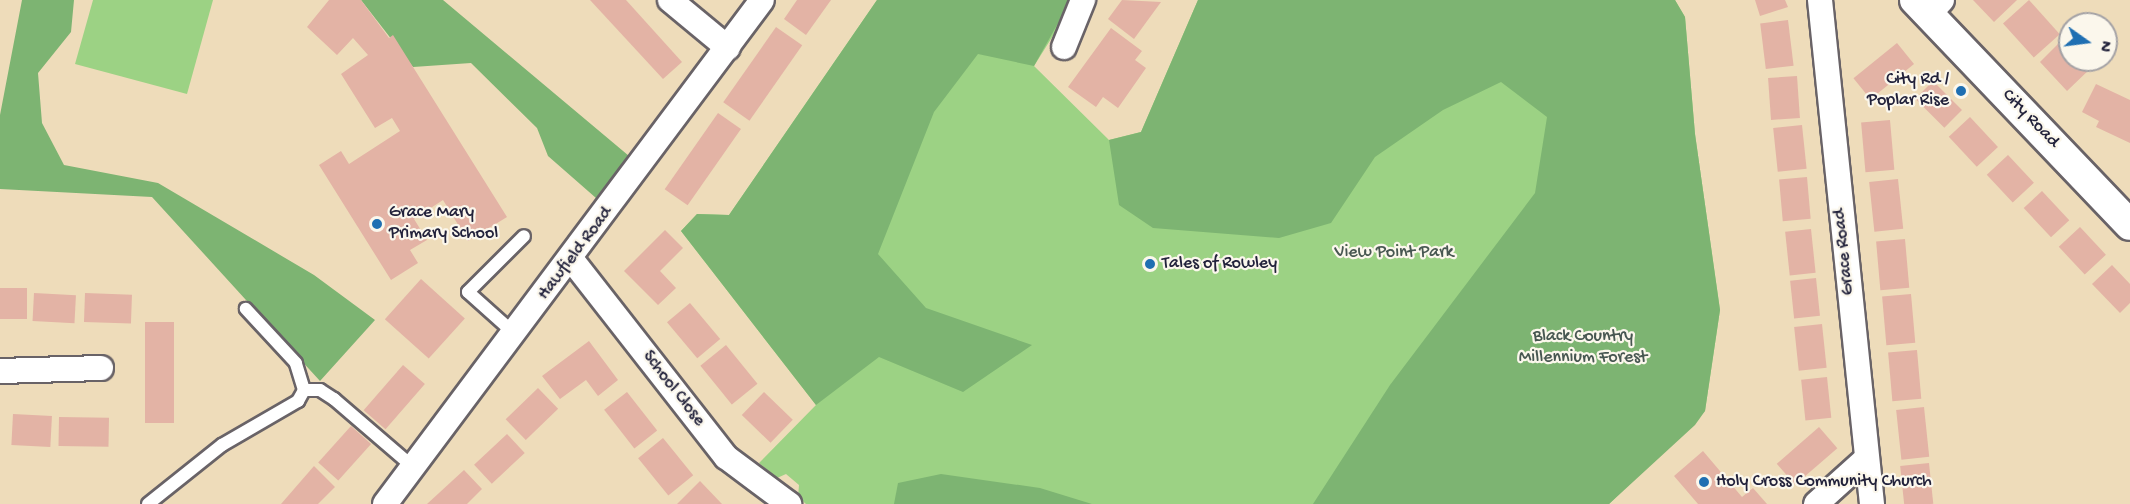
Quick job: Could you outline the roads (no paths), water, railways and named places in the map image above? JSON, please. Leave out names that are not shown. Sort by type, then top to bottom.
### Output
[{"type":"street","points":[[670,0],[728,48]]},
{"type":"street","name":"Hawfield Road","points":[[385,504],[572,260],[762,0]]},
{"type":"street","points":[[1064,47],[1083,0]]},
{"type":"street","name":"Grace Road","points":[[1820,0],[1872,504]]},
{"type":"street","name":"City Road","points":[[1928,5],[2130,225]]},
{"type":"street","name":"School Close","points":[[572,260],[726,457],[789,504]]},
{"type":"street","points":[[0,371],[101,368]]},
{"type":"street","points":[[1816,504],[1866,459]]},
{"type":"lane","points":[[515,334],[468,292],[524,236]]},
{"type":"lane","points":[[148,504],[222,445],[298,401],[304,390],[296,363],[246,309]]},
{"type":"lane","points":[[304,390],[320,390],[334,399],[413,467]]},
{"type":"place","name":"City Rd / Poplar Rise","points":[[1961,91]]},
{"type":"place","name":"Grace Mary Primary School","points":[[377,224]]},
{"type":"place","name":"Tales of Rowley","points":[[1150,264]]},
{"type":"place","name":"Holy Cross Community Church","points":[[1704,482]]},
{"type":"park label","name":"View Point Park","points":[[1394,253]]},
{"type":"park label","name":"Black Country Millennium Forest","points":[[1583,348]]}]
